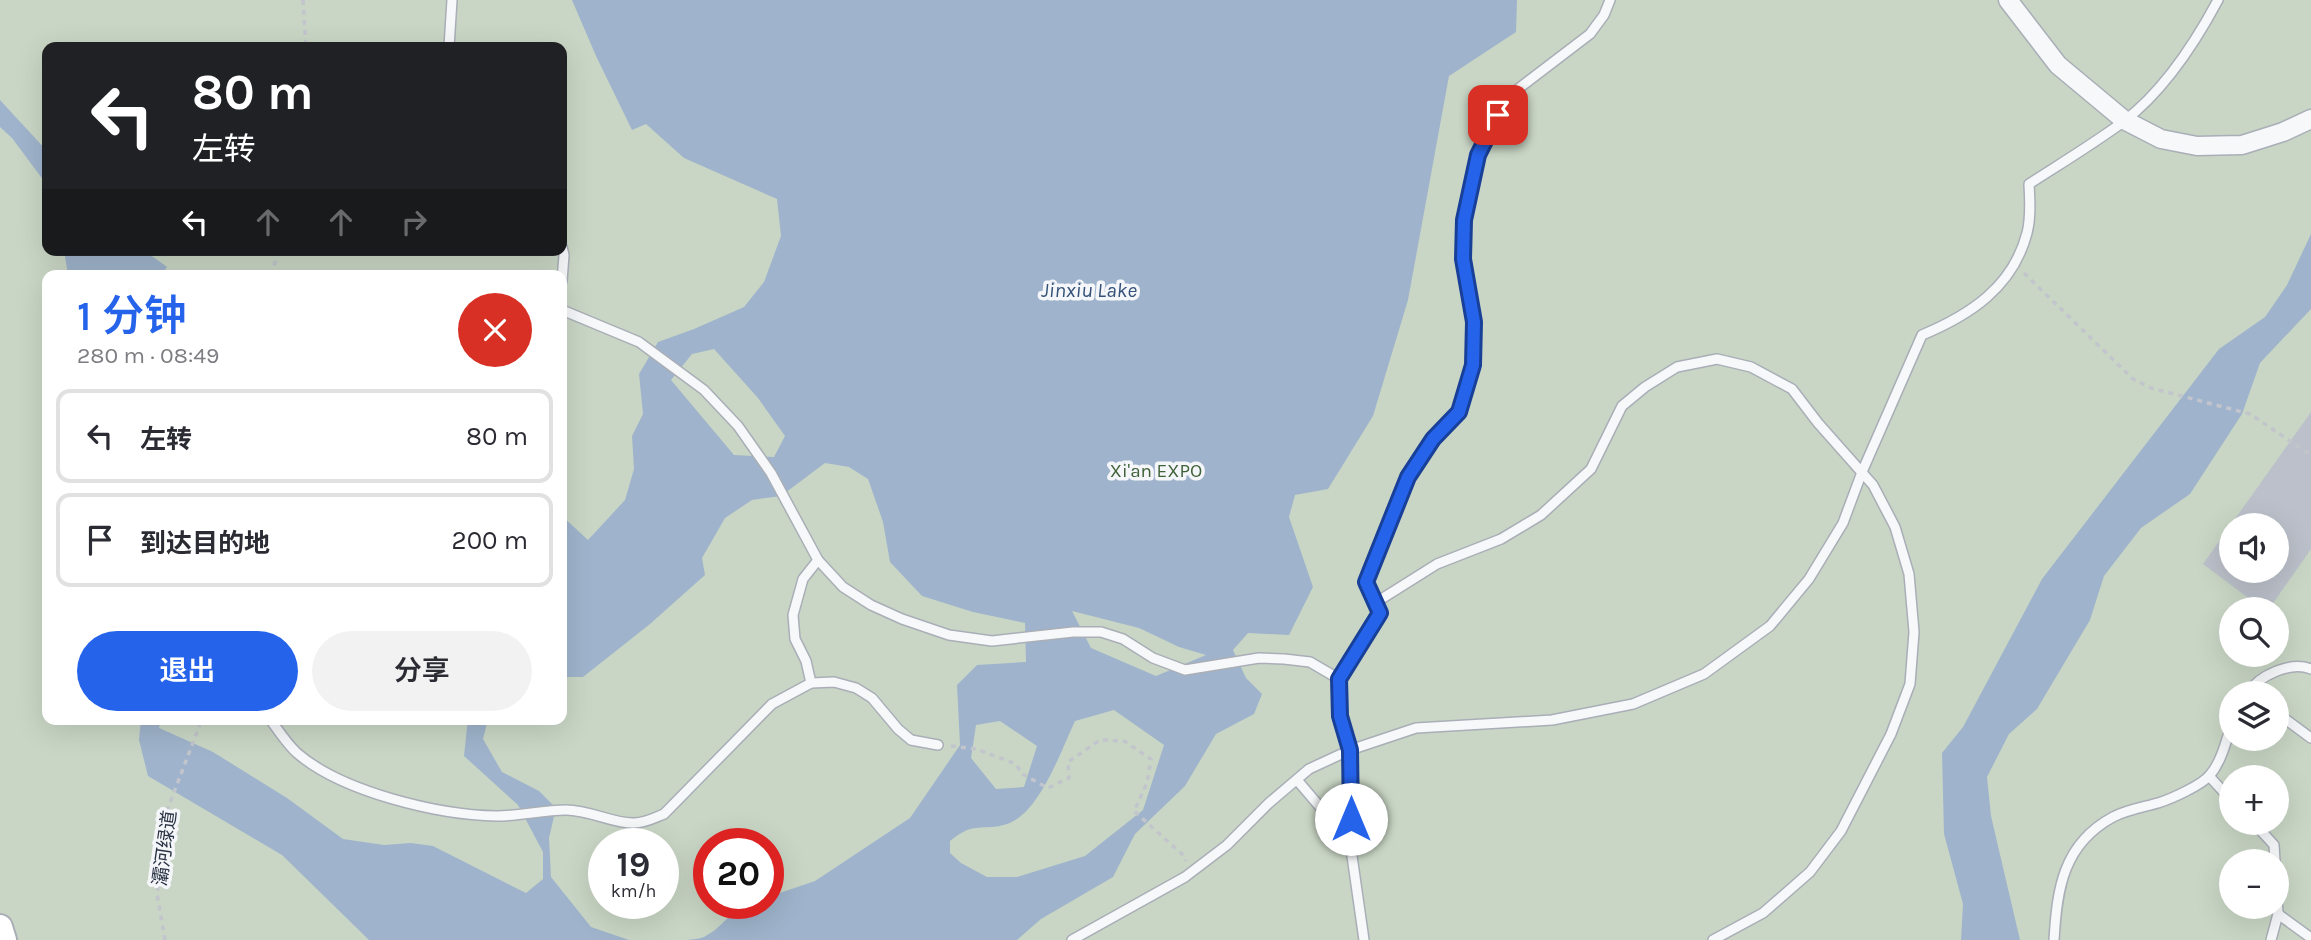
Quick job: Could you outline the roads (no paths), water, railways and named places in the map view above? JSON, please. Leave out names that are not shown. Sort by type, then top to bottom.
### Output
[{"type":"street","points":[[2008,0],[2058,65],[2124,120],[2161,139],[2197,146],[2242,145],[2283,132],[2311,119]]},
{"type":"street","points":[[0,927],[4,940]]},
{"type":"lane","points":[[449,42],[452,0]]},
{"type":"lane","points":[[1364,940],[1350,842],[1350,750],[1340,716],[1339,679],[1380,613],[1366,582],[1390,519],[1414,468],[1433,439],[1459,412],[1473,365],[1474,322],[1463,259],[1464,220],[1478,155],[1498,115],[1514,92],[1590,34],[1604,15],[1610,0]]},
{"type":"lane","points":[[1072,940],[1192,872],[1227,845],[1309,769],[1350,750],[1416,728],[1552,720],[1633,704],[1704,674],[1770,626],[1809,579],[1843,523],[1862,472],[1922,335],[1975,308],[1996,289],[2015,264],[2027,233],[2029,184],[2124,120],[2158,88],[2196,41],[2218,0]]},
{"type":"lane","points":[[567,312],[639,342],[704,390],[738,426],[771,473],[818,560],[843,587],[871,605],[949,635],[992,641],[1073,632],[1101,632],[1123,639],[1153,658],[1185,670],[1259,658],[1284,659],[1310,662],[1339,679]]},
{"type":"lane","points":[[1375,603],[1437,564],[1501,539],[1541,515],[1591,469],[1622,407],[1645,387],[1677,367],[1717,359],[1751,367],[1792,389],[1873,485],[1895,527],[1909,574],[1914,632],[1910,684],[1891,734],[1841,831],[1810,872],[1763,913],[1713,940]]},
{"type":"lane","points":[[811,683],[806,661],[795,639],[793,615],[803,579],[818,560]]},
{"type":"lane","points":[[2261,681],[2277,670],[2303,666],[2311,669]]},
{"type":"lane","points":[[275,725],[296,752],[330,774],[359,788],[456,812],[498,816],[566,810],[586,811],[632,824],[664,814],[772,704],[811,683],[834,682],[856,688],[872,698],[911,740],[938,745]]},
{"type":"lane","points":[[2289,722],[2311,738]]},
{"type":"lane","points":[[2054,940],[2057,899],[2066,865],[2086,835],[2114,816],[2169,799],[2209,776],[2223,751]]},
{"type":"lane","points":[[2209,776],[2219,787]]},
{"type":"lane","points":[[1297,780],[1350,842]]},
{"type":"lane","points":[[2265,835],[2274,849]]},
{"type":"lane","points":[[2271,940],[2276,919]]},
{"type":"lane","points":[[2284,919],[2311,938]]},
{"type":"water","name":"Jinxiu Lake","points":[[572,0],[1517,0],[1516,32],[1449,76],[1408,300],[1373,416],[1328,489],[1295,495],[1289,517],[1313,587],[1289,635],[1248,633],[1233,650],[1246,678],[1262,694],[1254,714],[1216,734],[1185,786],[1135,834],[1113,877],[1041,919],[1017,940],[687,940],[704,937],[727,919],[784,919],[784,892],[815,881],[910,818],[960,745],[957,685],[977,665],[1026,662],[1025,623],[973,612],[922,596],[890,562],[883,522],[868,479],[849,467],[825,463],[781,496],[752,500],[725,518],[702,558],[705,575],[650,624],[583,677],[567,677],[567,521],[588,540],[625,500],[634,469],[632,436],[643,414],[639,374],[658,342],[744,307],[764,282],[781,236],[777,199],[684,158],[646,124],[632,130]],"holes":[[[714,349],[758,398],[785,436],[774,457],[734,455],[671,380],[692,354]],[[1072,611],[1139,628],[1179,647],[1206,655],[1156,676],[1091,648]],[[1114,710],[1164,745],[1143,810],[1085,856],[1017,877],[987,877],[961,863],[950,853],[950,841],[966,831],[1007,824],[1019,818],[1029,808],[1048,780],[1075,721]],[[1000,721],[1037,746],[1024,787],[996,789],[971,758],[976,725]]]},
{"type":"water","points":[[0,100],[42,146],[42,178],[12,138],[0,127]]},
{"type":"water","points":[[2311,234],[2311,309],[2260,363],[2242,414],[2190,494],[2141,528],[2104,576],[2090,620],[2037,709],[2009,734],[1987,777],[1991,816],[2020,940],[1961,940],[1963,904],[1944,834],[1942,753],[1963,727],[2042,579],[2219,349],[2265,317],[2287,285]]},
{"type":"water","points":[[65,256],[152,256],[167,267],[165,270],[67,270]]},
{"type":"water","points":[[140,725],[160,725],[159,728],[213,752],[287,798],[343,839],[384,845],[411,843],[433,846],[526,893],[543,879],[543,852],[518,805],[464,756],[467,725],[486,725],[483,739],[502,772],[539,791],[556,808],[549,838],[551,877],[591,927],[629,940],[369,940],[282,855],[148,776],[139,740]]},
{"type":"park label","name":"Xi'an EXPO","points":[[1156,470]]}]
